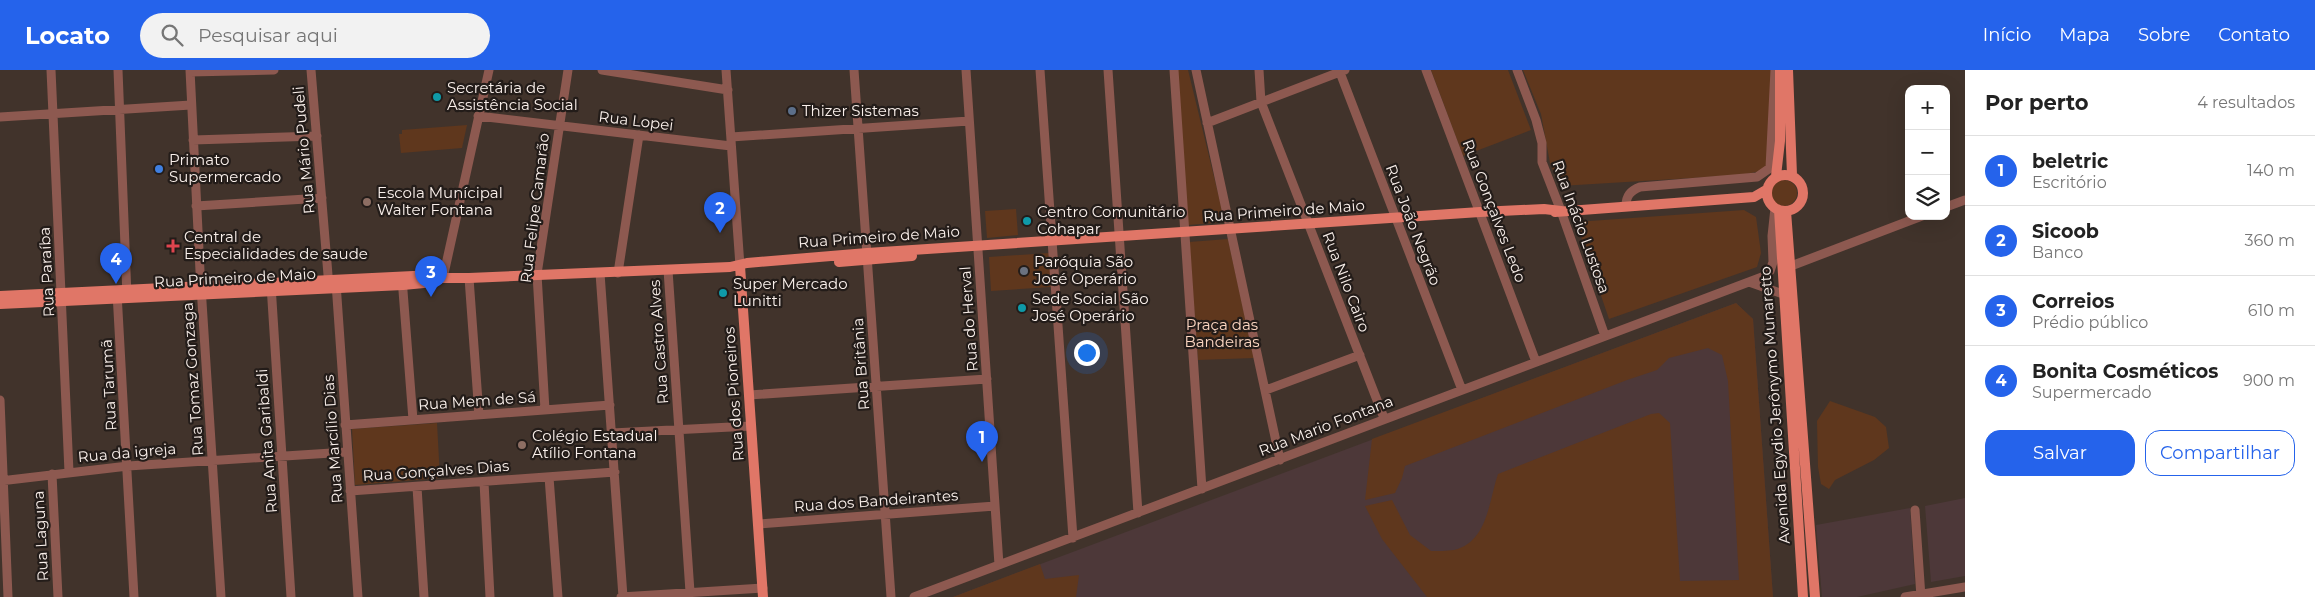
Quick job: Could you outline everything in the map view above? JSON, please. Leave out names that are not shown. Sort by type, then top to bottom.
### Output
[{"type":"main road","points":[[1776,176],[1780,142],[1780,70]]},
{"type":"main road","points":[[1788,70],[1792,175]]},
{"type":"main road","points":[[1754,197],[1778,209],[1793,209],[1802,199],[1802,185],[1792,175],[1776,176],[1769,182],[1766,190],[1768,202],[1778,209]]},
{"type":"main road","name":"Rua Primeiro de Maio","points":[[0,304],[62,297],[403,281],[434,275],[442,278],[469,278],[740,266],[746,263],[1232,233],[1544,209],[1561,211],[1754,197],[1766,190]]},
{"type":"main road","name":"Avenida Egydio Jerônymo Munaretto","points":[[1778,209],[1791,266],[1815,597]]},
{"type":"main road","name":"Avenida Egydio Jerônymo Munaretto","points":[[1778,209],[1803,597]]},
{"type":"main road","name":"Rua dos Pioneiros","points":[[740,266],[763,592]]},
{"type":"main road","name":"Rua Primeiro de Maio","points":[[0,296],[62,297]]},
{"type":"main road","points":[[1785,336],[1796,334]]},
{"type":"street","name":"Rua Paraíba","points":[[51,70],[69,472]]},
{"type":"street","name":"Rua Tarumã","points":[[118,70],[122,294],[134,597]]},
{"type":"street","points":[[190,71],[274,70]]},
{"type":"street","name":"Rua Mário Pudeli","points":[[311,70],[322,198],[332,284]]},
{"type":"street","points":[[442,278],[489,70]]},
{"type":"street","name":"Rua Felipe Camarão","points":[[545,410],[537,274],[567,70]]},
{"type":"street","points":[[602,70],[728,90]]},
{"type":"street","name":"Rua dos Pioneiros","points":[[726,70],[740,266]]},
{"type":"street","name":"Rua Britânia","points":[[854,70],[891,597]]},
{"type":"street","name":"Rua do Herval","points":[[966,70],[999,565]]},
{"type":"street","points":[[1040,70],[1074,538]]},
{"type":"street","points":[[1108,70],[1138,513]]},
{"type":"street","points":[[1174,70],[1202,489]]},
{"type":"street","points":[[1196,70],[1280,460]]},
{"type":"street","name":"Rua Nilo Cairo","points":[[1259,70],[1261,102],[1384,418]]},
{"type":"street","name":"Rua Gonçalves Ledo","points":[[1426,70],[1536,362]]},
{"type":"street","name":"Rua Inácio Lustosa","points":[[1517,70],[1536,120],[1542,143],[1542,162],[1605,336]]},
{"type":"street","points":[[1626,206],[1626,199],[1630,192],[1640,187],[1757,177],[1770,168],[1775,70]]},
{"type":"street","name":"Rua Tomaz Gonzaga","points":[[190,71],[201,291],[221,597]]},
{"type":"street","points":[[1207,123],[1341,71]]},
{"type":"street","name":"Rua João Negrão","points":[[1341,71],[1462,390]]},
{"type":"street","points":[[0,117],[191,105]]},
{"type":"street","name":"Rua Lopei","points":[[478,116],[639,135],[731,142],[857,129],[970,121]]},
{"type":"street","points":[[618,272],[639,135]]},
{"type":"street","points":[[193,140],[317,136]]},
{"type":"street","points":[[196,206],[322,198]]},
{"type":"street","points":[[1950,206],[1965,200]]},
{"type":"street","name":"Rua Mario Fontana","points":[[914,597],[1280,460],[1384,418],[1762,277],[1770,271],[1772,236],[1778,209]]},
{"type":"street","points":[[1791,266],[1912,220]]},
{"type":"street","name":"Rua Castro Alves","points":[[668,270],[690,592]]},
{"type":"street","points":[[600,273],[622,597],[690,592],[763,592]]},
{"type":"street","points":[[469,278],[479,415]]},
{"type":"street","points":[[403,281],[413,420]]},
{"type":"street","points":[[1749,282],[1782,294]]},
{"type":"street","name":"Rua Marcílio Dias","points":[[332,284],[346,425],[358,597]]},
{"type":"street","name":"Rua Anita Garibaldi","points":[[271,287],[291,597]]},
{"type":"street","points":[[1266,390],[1360,355]]},
{"type":"street","points":[[749,395],[987,379]]},
{"type":"street","points":[[0,400],[8,597]]},
{"type":"street","name":"Rua Mem de Sá","points":[[346,425],[610,405]]},
{"type":"street","points":[[612,433],[751,426]]},
{"type":"street","name":"Rua da igreja","points":[[2,481],[128,466],[347,452]]},
{"type":"street","name":"Rua Gonçalves Dias","points":[[350,491],[615,472]]},
{"type":"street","name":"Rua Laguna","points":[[52,474],[58,597]]},
{"type":"street","points":[[549,477],[558,597]]},
{"type":"street","points":[[484,482],[490,597]]},
{"type":"street","points":[[417,486],[424,597]]},
{"type":"street","name":"Rua dos Bandeirantes","points":[[758,524],[995,506]]},
{"type":"street","points":[[1915,510],[1921,596]]},
{"type":"street","points":[[1905,597],[1921,596],[1965,587]]},
{"type":"shaded area","points":[[1736,303],[1753,319],[1773,597],[953,597]]},
{"type":"shaded area","points":[[1965,498],[1965,576],[1931,582],[1925,506]]},
{"type":"shaded area","points":[[1910,508],[1915,584],[1857,597],[1822,597],[1816,525]]},
{"type":"green space","points":[[1175,70],[1188,70],[1225,222],[1188,225]]},
{"type":"green space","points":[[1431,70],[1508,70],[1531,130],[1463,156]]},
{"type":"green space","points":[[1523,70],[1772,70],[1767,165],[1761,171],[1741,175],[1560,186],[1550,163],[1541,114]]},
{"type":"green space","points":[[467,125],[462,148],[401,153],[399,134],[402,134],[402,130]]},
{"type":"green space","points":[[1784,180],[1793,184],[1797,193],[1793,202],[1784,206],[1775,202],[1771,193],[1775,184]]},
{"type":"green space","points":[[1016,209],[1018,235],[987,238],[985,211]]},
{"type":"green space","points":[[1744,210],[1756,217],[1761,253],[1757,267],[1609,319],[1576,222]]},
{"type":"green space","name":"Praça das Bandeiras","points":[[1228,239],[1254,358],[1198,360],[1189,242]]},
{"type":"green space","points":[[1049,253],[1051,287],[991,291],[989,257]]},
{"type":"green space","points":[[1736,303],[1753,319],[1773,597],[1427,597],[1382,539],[1365,506],[1392,500],[1410,535],[1431,551],[1454,550],[1465,546],[1480,529],[1489,507],[1498,474],[1651,414],[1659,413],[1670,423],[1680,581],[1739,580],[1728,381],[1722,355],[1708,348],[1669,358],[1657,370],[1405,466],[1395,493],[1365,500],[1372,439]]},
{"type":"green space","points":[[1830,401],[1875,417],[1886,427],[1889,448],[1874,460],[1835,480],[1829,489],[1821,484],[1818,467],[1817,421]]},
{"type":"green space","points":[[437,423],[440,478],[355,485],[352,429]]},
{"type":"green space","points":[[1040,564],[1045,579],[1079,575],[1076,597],[953,597]]},
{"type":"place","name":"Secretária de Assistência Social","points":[[437,97]]},
{"type":"place","name":"Thizer Sistemas","points":[[792,111]]},
{"type":"place","name":"Primato Supermercado","points":[[159,169]]},
{"type":"place","name":"Escola Munícipal Walter Fontana","points":[[367,202]]},
{"type":"place","name":"Centro Comunitário Cohapar","points":[[1027,221]]},
{"type":"place","name":"Sicoob","points":[[720,233]]},
{"type":"place","name":"Central de Especialidades de saude","points":[[173,246]]},
{"type":"place","name":"Paróquia São José Operário","points":[[1024,271]]},
{"type":"place","name":"Bonita Cosméticos","points":[[116,284]]},
{"type":"place","name":"Super Mercado Lunitti","points":[[723,293]]},
{"type":"place","name":"Correios","points":[[431,297]]},
{"type":"place","name":"Sede Social São José Operário","points":[[1022,308]]},
{"type":"place","name":"Colégio Estadual Atílio Fontana","points":[[522,445]]},
{"type":"place","name":"beletric","points":[[982,462]]}]
